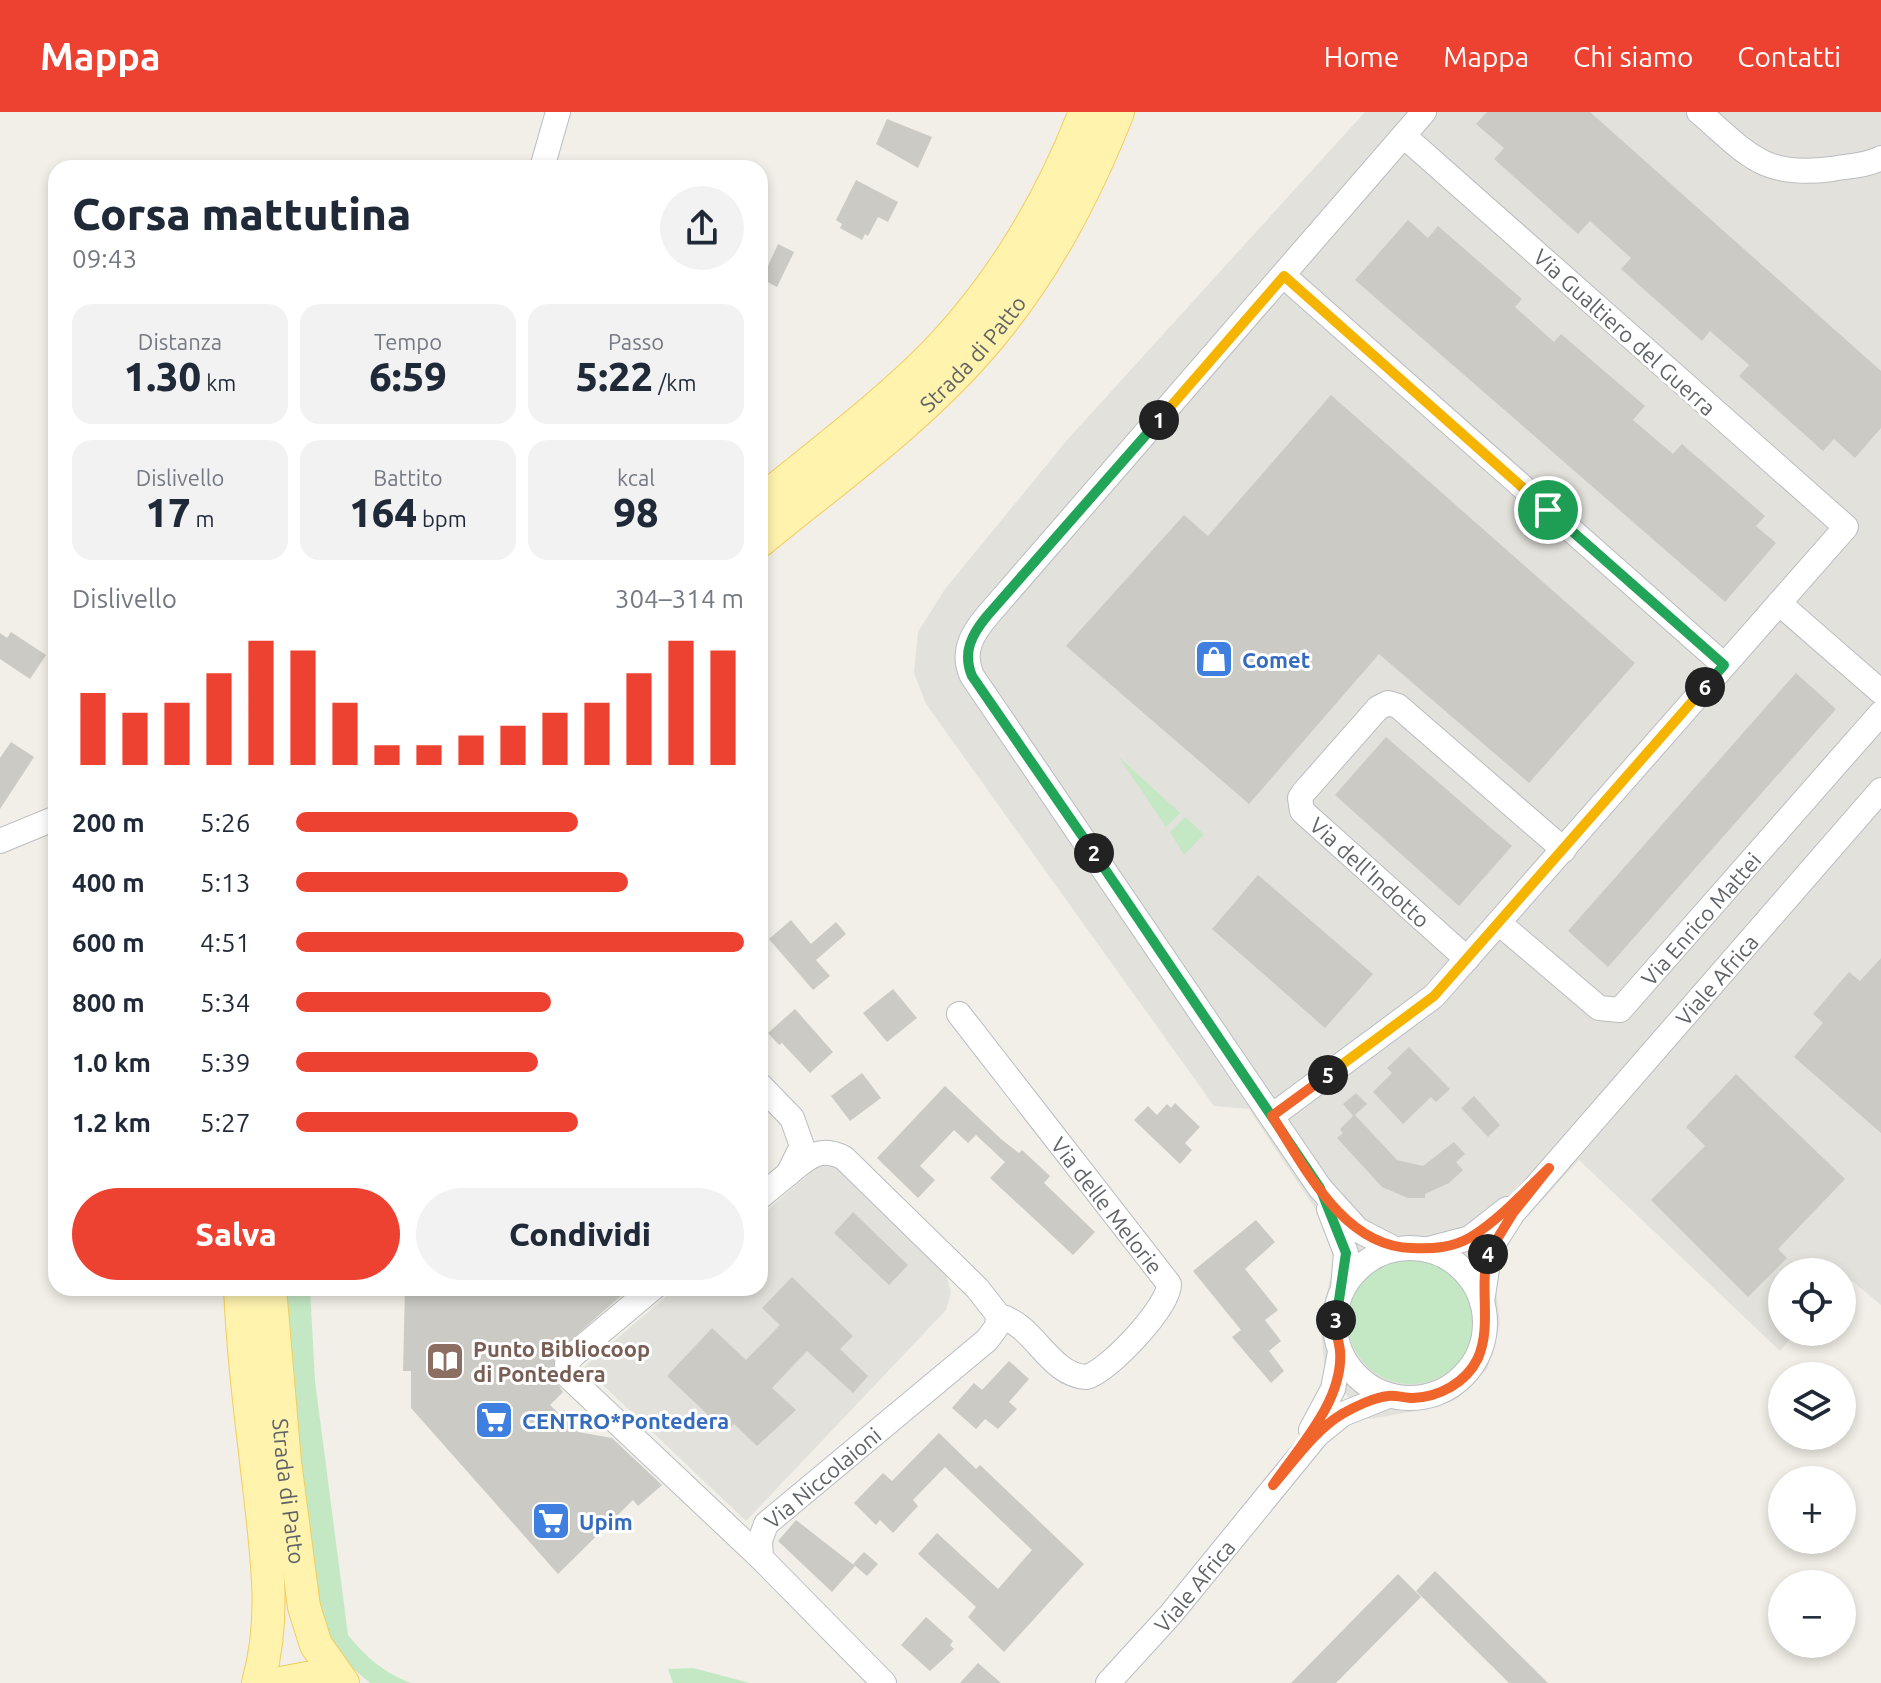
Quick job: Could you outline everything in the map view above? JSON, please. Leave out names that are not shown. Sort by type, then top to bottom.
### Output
[{"type":"main road","name":"Strada di Patto","points":[[768,496],[885,401],[956,330],[1027,231],[1085,112]]},
{"type":"main road","name":"Strada di Patto","points":[[768,534],[898,428],[976,354],[1022,296],[1057,242],[1095,168],[1118,112]]},
{"type":"main road","name":"Strada di Patto","points":[[240,1296],[245,1369],[271,1590],[270,1629],[258,1683]]},
{"type":"main road","name":"Strada di Patto","points":[[271,1296],[285,1462],[304,1607],[316,1645],[343,1683]]},
{"type":"main road","points":[[281,1683],[307,1678],[337,1683]]},
{"type":"street","points":[[544,160],[558,112]]},
{"type":"street","points":[[1395,1249],[1358,1230],[1320,1188],[972,676],[967,653],[975,631],[987,616],[1424,112]]},
{"type":"street","points":[[1699,112],[1755,161],[1776,169],[1814,171],[1878,161]]},
{"type":"street","name":"Via Gualtiero del Guerra","points":[[1404,136],[1846,527],[1779,603]]},
{"type":"street","points":[[1284,276],[1724,665]]},
{"type":"street","points":[[1272,1116],[1434,996],[1779,603],[1881,692]]},
{"type":"street","name":"Via dell'Indotto","points":[[1467,959],[1302,811],[1300,804],[1304,792],[1378,708],[1388,703],[1398,706],[1564,850]]},
{"type":"street","name":"Via Enrico Mattei","points":[[1499,923],[1599,1008],[1610,1012],[1620,1010],[1881,713]]},
{"type":"street","name":"Viale Africa","points":[[1273,1485],[1334,1420],[1388,1396],[1431,1395],[1462,1379],[1481,1346],[1485,1326],[1482,1302],[1487,1258],[1495,1239],[1549,1168],[1881,790]]},
{"type":"street","points":[[0,841],[48,821]]},
{"type":"street","name":"Via delle Melorie","points":[[959,1014],[1169,1284],[1163,1305],[1106,1367],[1086,1377],[1070,1374],[1015,1323],[999,1316]]},
{"type":"street","points":[[768,1093],[792,1118],[802,1146],[788,1174]]},
{"type":"street","points":[[768,1190],[815,1153],[827,1152],[844,1158],[977,1288],[999,1316]]},
{"type":"street","name":"Viale Africa","points":[[1108,1683],[1171,1614],[1273,1485],[1328,1402],[1340,1352],[1336,1322],[1342,1294],[1350,1279],[1368,1261],[1395,1249],[1450,1246],[1478,1232],[1549,1168]]},
{"type":"street","points":[[1320,1188],[1344,1241],[1346,1266],[1342,1294]]},
{"type":"street","name":"Viale Africa","points":[[1426,1249],[1459,1267],[1473,1281],[1482,1302]]},
{"type":"street","points":[[643,1296],[572,1356],[567,1373],[761,1558]]},
{"type":"street","name":"Via Niccolaioni","points":[[881,1681],[761,1558],[760,1541],[766,1524],[987,1340],[996,1328],[999,1316]]},
{"type":"street","points":[[1340,1352],[1357,1377],[1388,1396]]},
{"type":"shaded area","points":[[1365,112],[1881,112],[1881,1305],[1856,1284],[1856,1258],[1768,1258],[1768,1340],[1579,1160],[1504,1242],[1495,1281],[1500,1324],[1487,1369],[1458,1398],[1439,1407],[1370,1419],[1325,1373],[1320,1321],[1334,1264],[1328,1228],[1249,1109],[1214,1106],[926,704],[914,673],[918,632],[945,589],[1068,439]]},
{"type":"shaded area","points":[[828,1158],[944,1268],[951,1292],[946,1310],[746,1521],[584,1367],[667,1296],[768,1296],[768,1209]]},
{"type":"green space","points":[[1119,757],[1180,813],[1166,827]]},
{"type":"green space","points":[[1185,817],[1204,834],[1184,855],[1170,832]]},
{"type":"green space","points":[[1411,1258],[1435,1263],[1456,1276],[1469,1297],[1474,1321],[1469,1345],[1456,1366],[1435,1379],[1411,1384],[1387,1379],[1366,1366],[1353,1345],[1348,1321],[1353,1297],[1366,1276],[1387,1263]]},
{"type":"green space","points":[[284,1296],[310,1296],[315,1381],[348,1635],[376,1664],[411,1683],[370,1683],[342,1659],[321,1621],[283,1313]]},
{"type":"green space","points":[[693,1668],[750,1683],[673,1683],[668,1669]]},
{"type":"building","points":[[1487,112],[1590,112],[1881,371],[1881,428],[1855,458],[1834,439],[1823,451],[1739,376],[1749,365],[1710,331],[1702,341],[1621,269],[1631,258],[1590,221],[1578,234],[1494,159],[1504,148],[1476,124]]},
{"type":"building","points":[[887,119],[932,137],[918,168],[876,144]]},
{"type":"building","points":[[856,180],[898,202],[888,222],[878,217],[868,236],[865,234],[862,240],[840,228],[842,224],[836,220]]},
{"type":"building","points":[[1408,220],[1428,238],[1438,226],[1522,299],[1515,307],[1554,342],[1561,334],[1645,406],[1633,420],[1673,454],[1682,444],[1765,516],[1756,526],[1776,543],[1725,602],[1355,280]]},
{"type":"building","points":[[778,244],[794,252],[777,287],[768,282],[768,266]]},
{"type":"building","points":[[1331,395],[1635,663],[1529,783],[1379,654],[1249,804],[1066,646],[1184,515],[1208,536]]},
{"type":"building","points":[[11,632],[46,655],[30,679],[0,659],[0,633],[7,638]]},
{"type":"building","points":[[1796,673],[1836,709],[1608,967],[1568,931]]},
{"type":"building","points":[[1386,737],[1512,846],[1459,906],[1335,795]]},
{"type":"building","points":[[11,742],[34,757],[0,809],[0,758]]},
{"type":"building","points":[[1258,875],[1373,974],[1325,1028],[1212,929]]},
{"type":"building","points":[[791,920],[811,944],[836,922],[846,934],[816,960],[830,976],[813,990],[769,939]]},
{"type":"building","points":[[1881,958],[1881,1133],[1794,1057],[1823,1023],[1813,1014],[1849,972],[1860,981]]},
{"type":"building","points":[[893,989],[917,1018],[887,1042],[863,1013]]},
{"type":"building","points":[[795,1009],[833,1052],[810,1073],[782,1043],[779,1045],[768,1033]]},
{"type":"building","points":[[1409,1047],[1450,1089],[1436,1102],[1431,1097],[1403,1124],[1373,1092],[1392,1073],[1387,1068]]},
{"type":"building","points":[[862,1073],[881,1098],[850,1121],[831,1096]]},
{"type":"building","points":[[1736,1074],[1845,1179],[1778,1249],[1787,1258],[1768,1258],[1768,1277],[1748,1297],[1651,1200],[1705,1146],[1686,1127]]},
{"type":"building","points":[[945,1086],[1001,1139],[1019,1153],[1022,1150],[1050,1176],[1044,1183],[1095,1232],[1073,1255],[990,1178],[1005,1162],[976,1135],[968,1143],[954,1130],[920,1166],[935,1180],[918,1198],[877,1158]]},
{"type":"building","points":[[1356,1093],[1367,1104],[1355,1115],[1397,1160],[1423,1166],[1454,1142],[1465,1154],[1456,1162],[1463,1170],[1449,1183],[1425,1194],[1425,1198],[1408,1198],[1382,1187],[1337,1138],[1343,1133],[1340,1129],[1353,1116],[1343,1104]]},
{"type":"building","points":[[1474,1096],[1500,1125],[1488,1137],[1461,1108]]},
{"type":"building","points":[[1175,1103],[1200,1127],[1185,1143],[1192,1150],[1180,1164],[1134,1120],[1148,1106],[1157,1115],[1167,1104],[1171,1108]]},
{"type":"building","points":[[853,1212],[908,1265],[889,1285],[834,1233]]},
{"type":"building","points":[[1256,1220],[1275,1242],[1245,1269],[1278,1310],[1265,1320],[1281,1341],[1269,1351],[1284,1371],[1271,1383],[1232,1337],[1241,1330],[1193,1271]]},
{"type":"building","points":[[792,1277],[853,1336],[840,1349],[868,1376],[853,1393],[807,1351],[772,1388],[796,1410],[757,1446],[734,1424],[726,1432],[667,1376],[712,1328],[746,1360],[780,1325],[762,1308]]},
{"type":"building","name":"CENTRO*Pontedera","points":[[405,1296],[621,1296],[555,1354],[553,1377],[563,1392],[550,1405],[578,1432],[612,1438],[662,1485],[638,1506],[633,1500],[558,1574],[411,1408],[411,1371],[403,1371]]},
{"type":"building","points":[[1009,1361],[1029,1379],[1009,1402],[1017,1409],[998,1429],[985,1419],[976,1429],[952,1408],[974,1383],[982,1390]]},
{"type":"building","points":[[939,1433],[976,1469],[980,1465],[1084,1564],[1004,1652],[968,1617],[976,1607],[918,1554],[937,1533],[998,1589],[1032,1550],[945,1467],[913,1500],[918,1506],[893,1533],[880,1520],[876,1525],[854,1503],[883,1473],[892,1481]]},
{"type":"building","points":[[796,1520],[855,1566],[832,1592],[778,1541]]},
{"type":"building","points":[[864,1552],[878,1564],[867,1576],[853,1564]]},
{"type":"building","points":[[1435,1571],[1548,1683],[1509,1683],[1416,1591]]},
{"type":"building","points":[[1398,1574],[1421,1597],[1336,1683],[1291,1683]]},
{"type":"building","points":[[926,1617],[953,1641],[950,1645],[954,1649],[930,1671],[901,1645]]},
{"type":"building","points":[[978,1663],[1001,1683],[960,1683]]},
{"type":"place","name":"Comet","points":[[1214,659]]},
{"type":"place","name":"Punto Bibliocoop di Pontedera","points":[[445,1361]]},
{"type":"place","name":"CENTRO*Pontedera","points":[[494,1420]]},
{"type":"place","name":"Upim","points":[[551,1521]]},
{"type":"route","points":[[1548,510],[1284,276],[987,616],[968,645],[967,662],[972,676],[1107,873],[1164,959],[1272,1116],[1320,1188],[1344,1241],[1346,1266],[1336,1322],[1340,1352],[1333,1389],[1318,1420],[1273,1485],[1317,1435],[1343,1414],[1388,1396],[1421,1397],[1444,1391],[1467,1373],[1478,1357],[1483,1337],[1484,1276],[1490,1249],[1513,1213],[1549,1168],[1470,1238],[1450,1246],[1395,1249],[1370,1238],[1344,1216],[1320,1188],[1312,1178],[1272,1116],[1434,996],[1724,665],[1548,510]]}]
